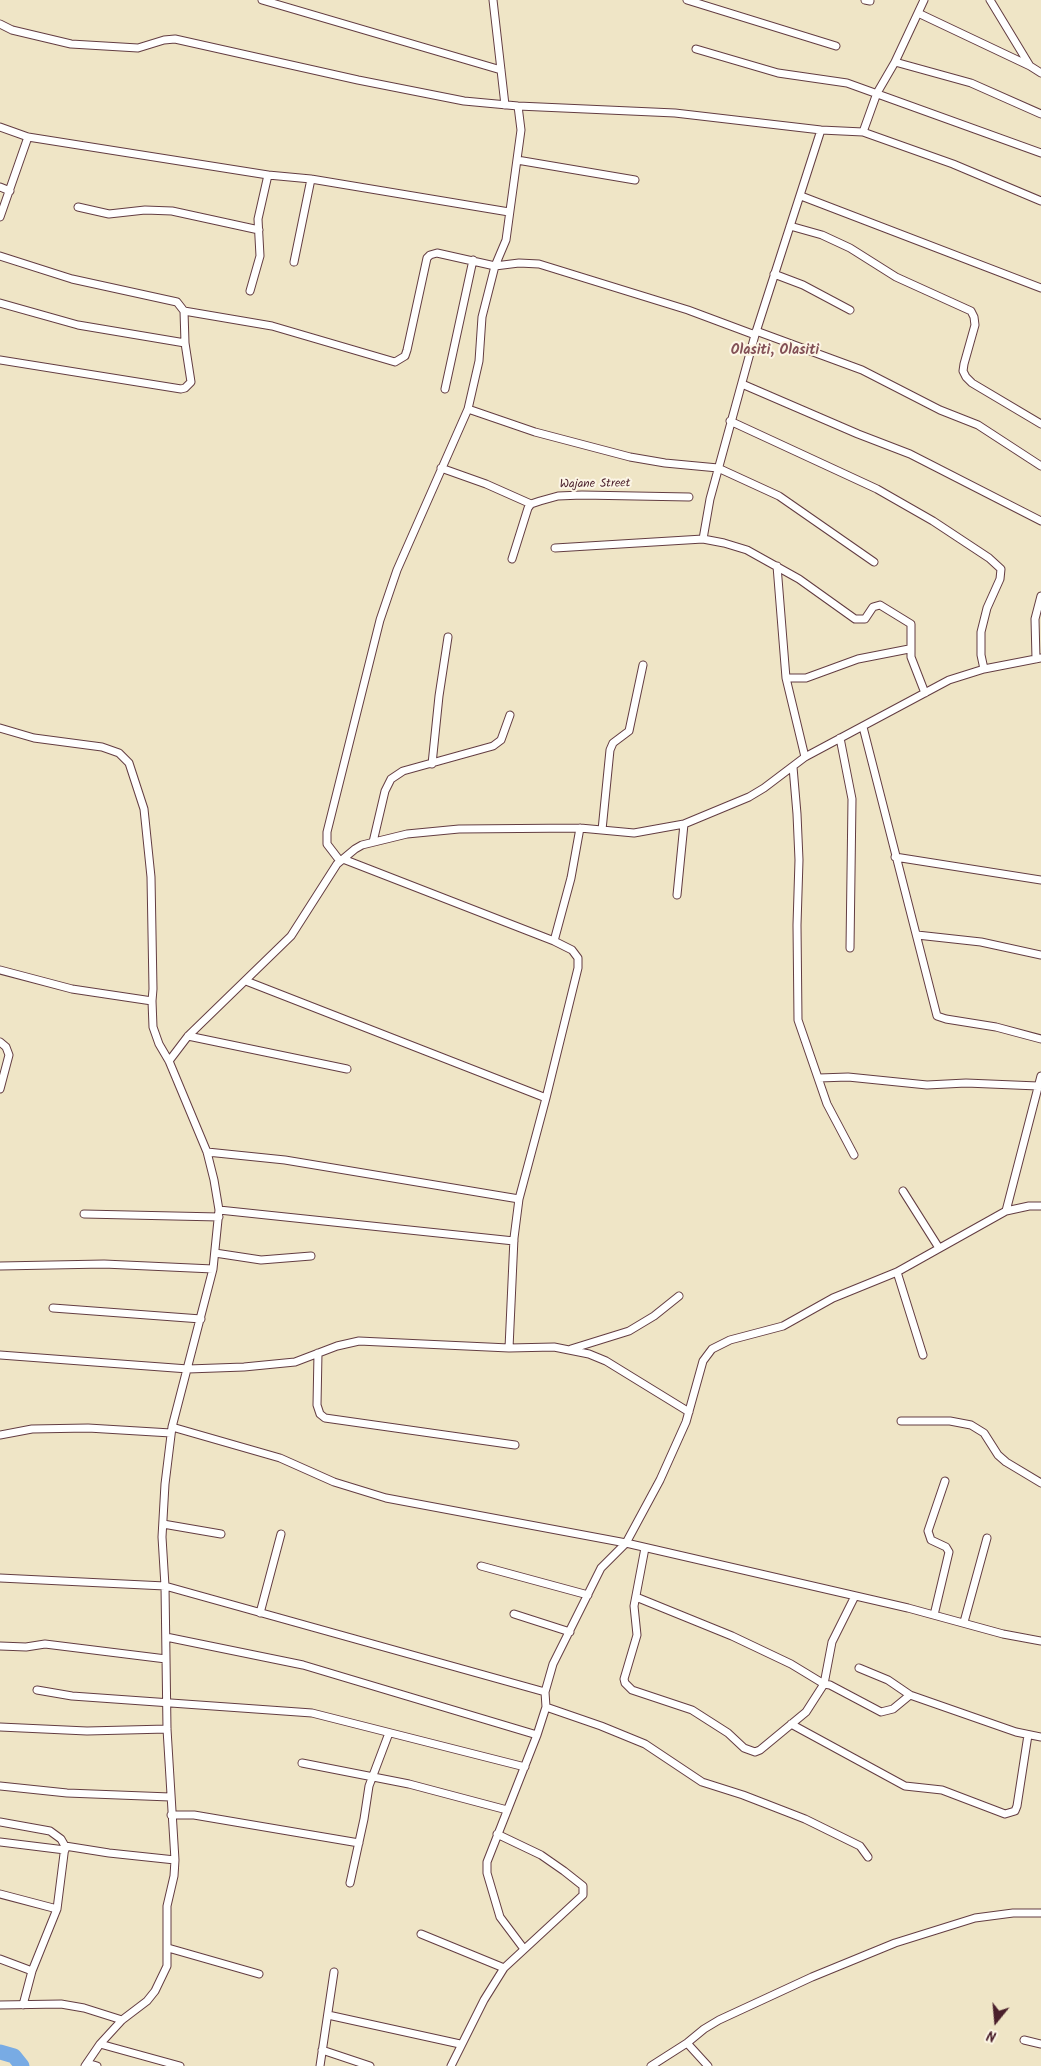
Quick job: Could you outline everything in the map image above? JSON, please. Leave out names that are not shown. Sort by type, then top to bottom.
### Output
[{"type":"street","points":[[262,0],[502,70]]},
{"type":"street","points":[[493,0],[505,105]]},
{"type":"street","points":[[687,0],[836,46]]},
{"type":"street","points":[[863,132],[877,93],[895,62],[924,0]]},
{"type":"street","points":[[990,0],[1030,66]]},
{"type":"street","points":[[918,13],[1041,73]]},
{"type":"street","points":[[0,24],[12,30],[71,44],[138,48],[164,40],[175,40],[464,101],[518,106],[675,113],[821,130],[863,132],[953,164],[1041,201]]},
{"type":"street","points":[[696,49],[778,73],[841,82],[877,93],[1041,153]]},
{"type":"street","points":[[895,62],[971,83],[1041,114]]},
{"type":"street","points":[[509,1348],[514,1241],[519,1199],[546,1098],[578,963],[576,954],[554,940],[341,860],[327,844],[326,832],[378,630],[394,579],[468,409],[479,361],[482,317],[495,266],[504,248],[521,130],[518,106]]},
{"type":"street","points":[[0,127],[28,137],[268,175],[310,179],[509,212]]},
{"type":"street","points":[[703,539],[710,499],[730,421],[774,274],[821,130]]},
{"type":"street","points":[[0,217],[28,137]]},
{"type":"street","points":[[517,160],[634,180]]},
{"type":"street","points":[[250,291],[260,256],[259,213],[268,175]]},
{"type":"street","points":[[294,262],[310,179]]},
{"type":"street","points":[[0,187],[10,192]]},
{"type":"street","points":[[801,196],[1041,288]]},
{"type":"street","points":[[78,207],[109,214],[144,210],[178,212],[258,230]]},
{"type":"street","points":[[790,226],[822,235],[850,248],[896,277],[971,311],[975,325],[964,364],[963,371],[966,377],[972,383],[1041,424]]},
{"type":"street","points":[[184,311],[272,326],[395,362],[405,356],[407,350],[427,258],[430,255],[437,254],[473,260],[495,266],[519,263],[539,264],[688,310],[862,370],[940,410],[978,425],[1041,466]]},
{"type":"street","points":[[0,256],[72,279],[172,300],[180,305],[184,311],[185,342],[191,382],[181,389],[0,360]]},
{"type":"street","points":[[445,389],[473,260]]},
{"type":"street","points":[[774,274],[803,285],[850,310]]},
{"type":"street","points":[[0,303],[78,325],[185,342]]},
{"type":"street","points":[[742,384],[841,427],[910,454],[1041,521]]},
{"type":"street","points":[[468,409],[535,432],[630,457],[665,463],[718,468],[779,496],[874,562]]},
{"type":"street","points":[[730,421],[877,489],[933,521],[989,558],[1001,569],[1000,579],[987,608],[981,632],[981,655],[984,669]]},
{"type":"street","points":[[441,468],[486,484],[531,504],[525,514],[512,559]]},
{"type":"street","name":"Wajane Street","points":[[531,504],[558,496],[689,497]]},
{"type":"street","points":[[555,548],[703,539],[747,550],[778,566],[856,619],[865,619],[873,607],[878,605],[906,620],[913,627],[910,649],[914,668],[925,693]]},
{"type":"street","points":[[778,566],[786,678],[805,757]]},
{"type":"street","points":[[169,1061],[188,1036],[291,936],[341,860],[354,849],[373,842],[408,834],[459,829],[580,828],[634,833],[684,824],[749,797],[805,757],[949,680],[984,669],[1038,659],[1035,619],[1041,596]]},
{"type":"street","points":[[432,764],[439,696],[448,637]]},
{"type":"street","points":[[786,678],[806,678],[858,659],[910,649]]},
{"type":"street","points":[[602,830],[610,750],[613,743],[629,731],[643,665]]},
{"type":"street","points":[[373,842],[386,790],[391,779],[403,771],[498,744],[503,736],[510,715]]},
{"type":"street","points":[[863,727],[937,1016],[996,1027],[1041,1039]]},
{"type":"street","points":[[0,728],[34,738],[102,747],[119,752],[129,763],[144,809],[151,877],[153,1027],[207,1152],[214,1180],[219,1214],[213,1269],[171,1430],[164,1484],[167,1729],[175,1860],[174,1876],[167,1906],[167,1966],[155,1991],[147,2001],[122,2020],[100,2044],[86,2065],[97,2066]]},
{"type":"street","points":[[840,738],[852,799],[850,948]]},
{"type":"street","points":[[793,767],[799,860],[798,1020],[805,1043],[820,1078],[827,1104],[854,1155]]},
{"type":"street","points":[[677,894],[684,824]]},
{"type":"street","points":[[554,940],[571,878],[580,828]]},
{"type":"street","points":[[896,857],[1041,880]]},
{"type":"street","points":[[917,935],[981,942],[1041,955]]},
{"type":"street","points":[[0,970],[72,990],[152,1001]]},
{"type":"street","points":[[246,981],[546,1098]]},
{"type":"street","points":[[188,1036],[348,1069]]},
{"type":"street","points":[[0,1042],[6,1047],[9,1055],[0,1089]]},
{"type":"street","points":[[1006,1211],[1041,1076]]},
{"type":"street","points":[[820,1078],[855,1078],[913,1084],[975,1083],[1038,1086]]},
{"type":"street","points":[[207,1152],[286,1160],[519,1199]]},
{"type":"street","points":[[903,1191],[940,1248]]},
{"type":"street","points":[[524,1949],[500,1917],[487,1873],[488,1857],[537,1735],[546,1707],[545,1692],[552,1664],[601,1568],[626,1543],[663,1472],[689,1412],[703,1361],[712,1349],[730,1340],[783,1326],[833,1298],[897,1272],[1006,1211],[1029,1206],[1041,1206]]},
{"type":"street","points":[[84,1214],[219,1214],[514,1241]]},
{"type":"street","points":[[215,1253],[261,1260],[311,1256]]},
{"type":"street","points":[[0,1266],[104,1264],[213,1269]]},
{"type":"street","points":[[897,1272],[923,1355]]},
{"type":"street","points":[[571,1349],[629,1331],[654,1316],[679,1296]]},
{"type":"street","points":[[53,1308],[201,1319]]},
{"type":"street","points":[[0,1355],[188,1369],[244,1367],[295,1362],[348,1343],[371,1341],[509,1348],[554,1347],[589,1354],[622,1369],[689,1412]]},
{"type":"street","points":[[318,1353],[317,1405],[320,1414],[325,1418],[515,1445]]},
{"type":"street","points":[[901,1421],[950,1421],[971,1425],[984,1433],[998,1455],[1006,1462],[1041,1483]]},
{"type":"street","points":[[0,1435],[32,1429],[171,1430],[280,1458],[334,1482],[386,1498],[626,1543],[964,1622],[1004,1634],[1041,1641]]},
{"type":"street","points":[[934,1615],[949,1552],[946,1547],[931,1540],[928,1531],[945,1481]]},
{"type":"street","points":[[163,1524],[221,1534]]},
{"type":"street","points":[[260,1613],[281,1534]]},
{"type":"street","points":[[964,1622],[986,1538]]},
{"type":"street","points":[[645,1548],[634,1612],[637,1629],[624,1679],[628,1687],[692,1710],[715,1724],[749,1750],[760,1750],[810,1707],[824,1684],[832,1642],[855,1596]]},
{"type":"street","points":[[481,1566],[588,1595]]},
{"type":"street","points":[[0,1578],[165,1586],[545,1692]]},
{"type":"street","points":[[636,1598],[740,1640],[791,1664],[824,1684],[830,1685],[881,1712],[893,1709],[910,1695]]},
{"type":"street","points":[[514,1614],[570,1632]]},
{"type":"street","points":[[166,1637],[213,1645],[303,1666],[537,1735]]},
{"type":"street","points":[[0,1646],[19,1647],[45,1644],[166,1659]]},
{"type":"street","points":[[859,1668],[888,1680],[910,1695],[1028,1735],[1041,1737]]},
{"type":"street","points":[[37,1690],[72,1696],[167,1701],[312,1713],[525,1767]]},
{"type":"street","points":[[546,1707],[645,1744],[702,1782],[797,1816],[860,1846],[868,1857]]},
{"type":"street","points":[[791,1724],[905,1786],[942,1790],[1005,1814],[1015,1811],[1017,1806],[1028,1735]]},
{"type":"street","points":[[0,1727],[87,1731],[167,1729]]},
{"type":"street","points":[[350,1883],[372,1776],[389,1733]]},
{"type":"street","points":[[302,1763],[372,1776],[507,1810]]},
{"type":"street","points":[[0,1786],[67,1793],[170,1797]]},
{"type":"street","points":[[171,1814],[194,1816],[359,1843]]},
{"type":"street","points":[[0,1822],[50,1831],[61,1839],[65,1848],[57,1909],[32,1971],[23,2005]]},
{"type":"street","points":[[451,2066],[460,2044],[504,1968],[583,1895],[584,1890],[583,1886],[541,1855],[497,1834]]},
{"type":"street","points":[[0,1842],[175,1860]]},
{"type":"street","points":[[0,1894],[57,1909]]},
{"type":"street","points":[[651,2066],[704,2029],[729,2015],[812,1977],[895,1943],[975,1918],[1013,1913],[1041,1913]]},
{"type":"street","points":[[421,1934],[504,1968]]},
{"type":"street","points":[[168,1948],[259,1974]]},
{"type":"street","points":[[0,1959],[32,1971]]},
{"type":"street","points":[[320,2066],[334,1972]]},
{"type":"street","points":[[0,2005],[61,2004],[84,2008],[122,2020]]},
{"type":"street","points":[[328,2015],[460,2044]]},
{"type":"street","points":[[1024,2040],[1041,2044]]},
{"type":"street","points":[[686,2043],[708,2066]]},
{"type":"street","points":[[100,2044],[180,2066]]},
{"type":"street","points":[[322,2050],[370,2066]]},
{"type":"waterway","points":[[0,2052],[14,2056],[22,2066]]},
{"type":"district","name":"Olasiti, Olasiti","points":[[775,352]]}]
